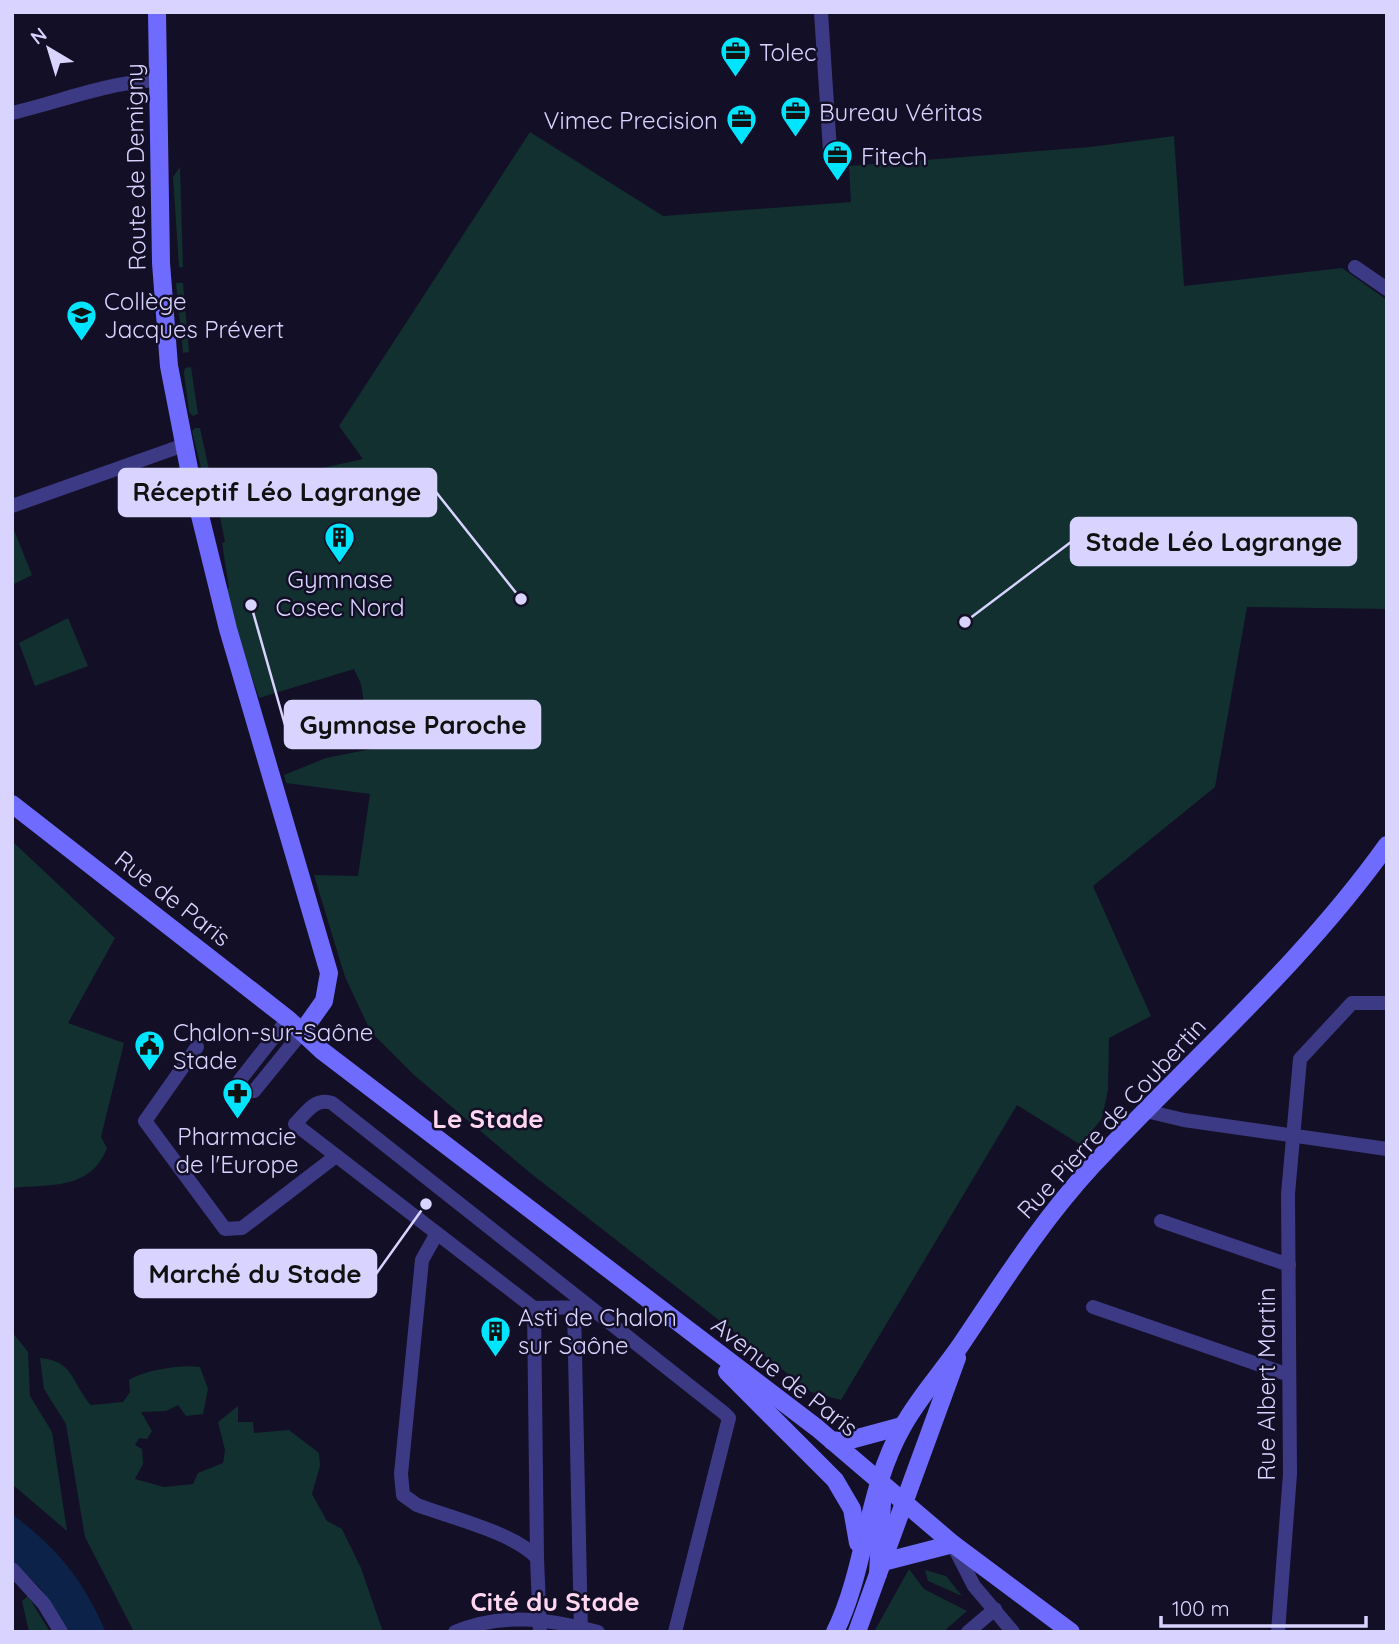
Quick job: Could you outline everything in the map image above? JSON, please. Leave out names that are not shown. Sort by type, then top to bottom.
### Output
[{"type":"main road","name":"Route de Demigny","points":[[157,12],[162,263],[169,366],[184,444],[228,629],[329,973],[324,1000],[302,1032]]},
{"type":"main road","name":"Rue de Paris","points":[[12,804],[302,1032]]},
{"type":"main road","name":"Rue Pierre de Coubertin","points":[[889,1490],[902,1426],[963,1342],[1028,1243],[1093,1165],[1314,939],[1349,899],[1387,845]]},
{"type":"main road","name":"Avenue de Paris","points":[[302,1032],[832,1441],[953,1544],[1071,1632]]},
{"type":"main road","points":[[680,1326],[835,1480],[852,1509],[860,1553]]},
{"type":"main road","points":[[835,1632],[855,1580],[860,1553],[963,1342]]},
{"type":"main road","points":[[832,1441],[854,1440],[902,1426]]},
{"type":"main road","points":[[857,1632],[880,1568],[889,1490]]},
{"type":"main road","points":[[880,1568],[889,1490]]},
{"type":"main road","points":[[880,1568],[953,1544]]},
{"type":"street","points":[[821,12],[830,151]]},
{"type":"street","points":[[12,113],[65,101],[99,86],[157,80]]},
{"type":"street","points":[[1355,267],[1387,289]]},
{"type":"street","points":[[12,506],[184,444]]},
{"type":"street","name":"Rue Albert Martin","points":[[1278,1632],[1290,1474],[1289,1194],[1300,1059],[1352,1003],[1387,1003]]},
{"type":"street","points":[[240,1080],[288,1019]]},
{"type":"street","points":[[254,1091],[302,1032]]},
{"type":"street","points":[[197,1047],[145,1121],[219,1223],[234,1231],[242,1228],[336,1156]]},
{"type":"street","points":[[590,1307],[534,1308],[295,1124],[309,1109],[325,1100],[590,1307],[729,1418],[675,1632]]},
{"type":"street","points":[[1146,1111],[1387,1149]]},
{"type":"street","points":[[1161,1221],[1289,1265]]},
{"type":"street","points":[[436,1235],[422,1260],[401,1474],[403,1495],[417,1505],[524,1546],[537,1558]]},
{"type":"street","points":[[574,1307],[581,1629]]},
{"type":"street","points":[[1093,1307],[1289,1375]]},
{"type":"street","points":[[534,1308],[540,1625]]},
{"type":"street","points":[[953,1544],[974,1586],[1013,1632]]},
{"type":"street","points":[[12,1569],[44,1604],[61,1632]]},
{"type":"street","points":[[968,1632],[995,1609]]},
{"type":"street","points":[[455,1632],[498,1621],[598,1632]]},
{"type":"green space","points":[[530,132],[663,216],[851,202],[849,166],[1090,147],[1174,136],[1184,286],[1342,268],[1387,300],[1387,609],[1247,607],[1215,787],[1093,886],[1151,1016],[1109,1038],[1108,1090],[1102,1118],[1081,1145],[1017,1105],[841,1400],[811,1392],[529,1172],[414,1075],[371,1032],[345,977],[314,875],[358,876],[370,794],[286,783],[284,775],[326,758],[371,749],[361,684],[354,669],[259,698],[225,589],[229,588],[222,543],[225,542],[215,492],[363,459],[339,426]]},
{"type":"green space","points":[[180,167],[183,267],[179,267],[173,177]]},
{"type":"green space","points":[[176,283],[183,283],[189,352],[183,353]]},
{"type":"green space","points":[[191,367],[198,414],[193,416],[189,412],[184,373],[185,368]]},
{"type":"green space","points":[[200,428],[210,474],[207,477],[203,476],[192,431]]},
{"type":"green space","points":[[12,525],[32,575],[12,585]]},
{"type":"green space","points":[[68,618],[88,666],[35,686],[19,643]]},
{"type":"green space","points":[[12,841],[115,938],[68,1023],[124,1043],[101,1137],[107,1148],[100,1162],[80,1178],[68,1182],[12,1188]]},
{"type":"green space","points":[[12,1332],[28,1352],[30,1396],[52,1432],[67,1531],[12,1484]]},
{"type":"green space","points":[[40,1358],[66,1368],[91,1405],[123,1402],[130,1392],[129,1380],[144,1373],[174,1367],[200,1367],[208,1389],[203,1414],[186,1416],[178,1405],[166,1411],[141,1412],[152,1431],[147,1439],[139,1438],[135,1445],[142,1449],[143,1464],[135,1479],[164,1487],[193,1484],[198,1473],[223,1463],[225,1450],[218,1422],[238,1406],[238,1422],[253,1422],[254,1433],[289,1430],[319,1453],[320,1466],[312,1494],[327,1521],[342,1529],[361,1568],[383,1632],[134,1632],[85,1537],[66,1424],[44,1389]]},
{"type":"green space","points":[[909,1569],[924,1589],[967,1611],[943,1632],[874,1632]]},
{"type":"green space","points":[[925,1570],[946,1576],[962,1596],[928,1581]]},
{"type":"green space","points":[[28,1596],[50,1632],[29,1632],[22,1601]]},
{"type":"water","points":[[12,1514],[68,1566],[88,1596],[106,1632],[67,1632],[41,1589],[12,1560]]},
{"type":"place","name":"Tolec","points":[[736,79]]},
{"type":"place","name":"Bureau Véritas","points":[[796,139]]},
{"type":"place","name":"Vimec Precision","points":[[741,147]]},
{"type":"place","name":"Fitech","points":[[838,183]]},
{"type":"place","name":"Collège Jacques Prévert","points":[[81,342]]},
{"type":"place","name":"Gymnase Cosec Nord","points":[[340,564]]},
{"type":"place","name":"Réceptif Léo Lagrange","points":[[521,599]]},
{"type":"place","name":"Gymnase Paroche","points":[[251,605]]},
{"type":"place","name":"Stade Léo Lagrange","points":[[965,622]]},
{"type":"place","name":"Chalon-sur-Saône Stade","points":[[150,1073]]},
{"type":"place","name":"Pharmacie de l'Europe","points":[[237,1121]]},
{"type":"place","name":"Marché du Stade","points":[[426,1204]]},
{"type":"place","name":"Asti de Chalon sur Saône","points":[[495,1358]]},
{"type":"district","name":"Le Stade","points":[[488,1118]]},
{"type":"district","name":"Cité du Stade","points":[[555,1601]]}]
